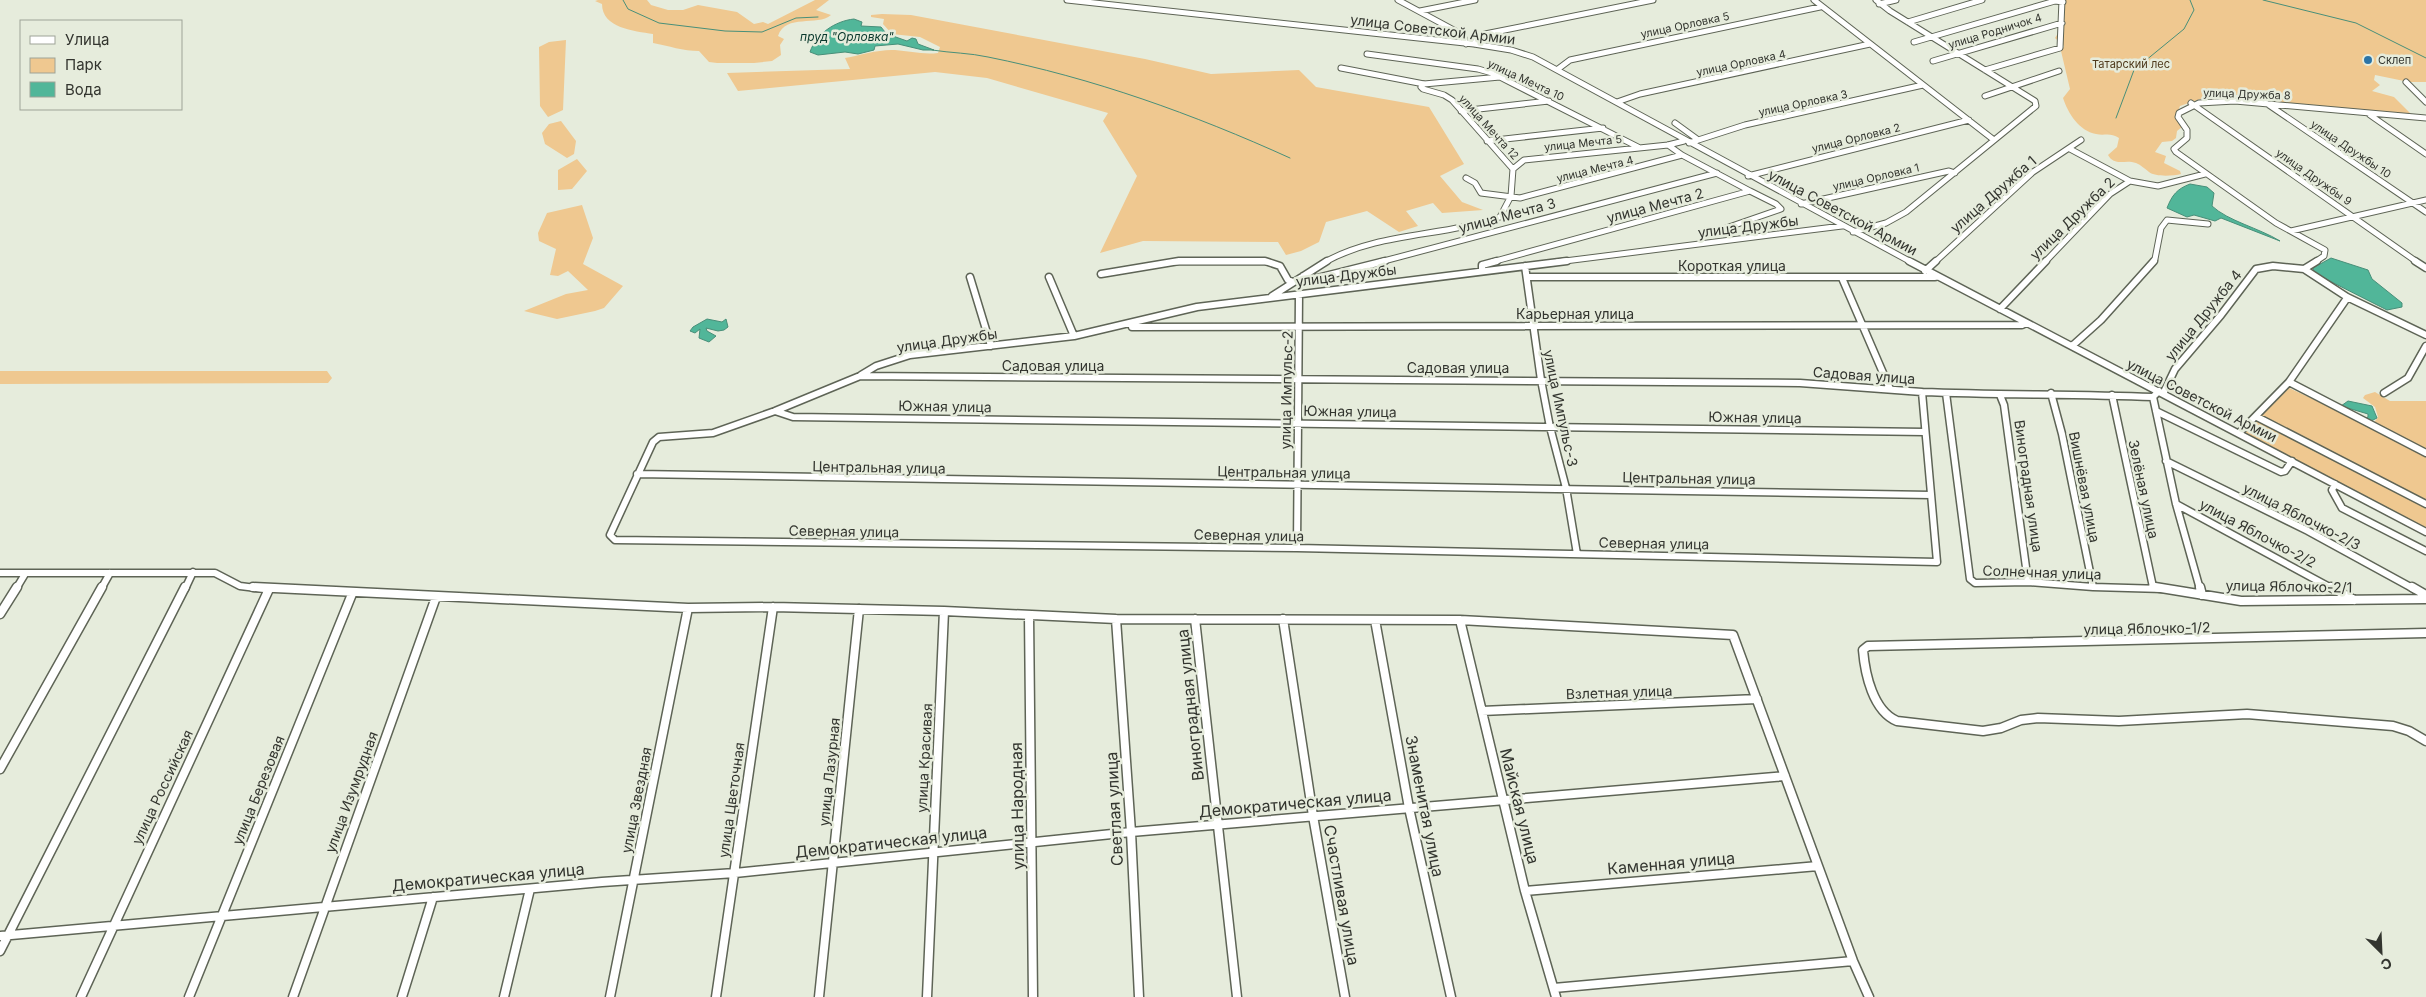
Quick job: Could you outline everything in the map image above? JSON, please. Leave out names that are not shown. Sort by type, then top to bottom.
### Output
[{"type":"street","name":"улица Советской Армии","points":[[1067,0],[1474,44],[1523,53],[1558,69],[1686,142],[1853,232],[2426,532]]},
{"type":"street","points":[[1124,6],[1133,0]]},
{"type":"street","points":[[1398,0],[1463,35],[1478,37],[1653,0]]},
{"type":"street","points":[[1420,11],[1475,0]]},
{"type":"street","points":[[1814,0],[1820,7],[1994,140]]},
{"type":"street","points":[[1878,2],[1896,0]]},
{"type":"street","points":[[1908,22],[1982,0]]},
{"type":"street","points":[[1914,42],[2055,1],[2062,1],[2060,48],[1985,70]]},
{"type":"street","points":[[1853,232],[1886,223],[1906,212],[2036,106],[2035,101],[1932,38],[1878,2]]},
{"type":"street","name":"улица Орловка 5","points":[[1558,69],[1570,60],[1820,7]]},
{"type":"street","name":"улица Родничок 4","points":[[1933,60],[2062,23]]},
{"type":"street","points":[[1463,35],[1466,44]]},
{"type":"street","points":[[1474,44],[1478,37]]},
{"type":"street","name":"улица Орловка 4","points":[[1617,102],[1640,94],[1721,78],[1870,44]]},
{"type":"street","name":"улица Мечта 10","points":[[1367,54],[1478,69],[1500,77],[1638,147]]},
{"type":"street","name":"улица Мечта 12","points":[[1341,68],[1424,84],[1421,87],[1422,89],[1448,96],[1513,169]]},
{"type":"street","points":[[1985,96],[2059,72]]},
{"type":"street","points":[[1424,84],[1500,77]]},
{"type":"street","points":[[2406,82],[2426,102]]},
{"type":"street","name":"улица Орловка 3","points":[[1686,142],[1745,125],[1923,85]]},
{"type":"street","points":[[1461,111],[1549,101]]},
{"type":"street","name":"улица Дружба 8","points":[[2304,269],[2324,256],[2325,250],[2276,223],[2204,174],[2174,149],[2187,138],[2187,130],[2178,117],[2179,113],[2192,103],[2206,101],[2265,103],[2369,115],[2426,118]]},
{"type":"street","name":"улица Дружбы 9","points":[[2192,103],[2426,268]]},
{"type":"street","name":"улица Дружбы 10","points":[[2265,103],[2426,212]]},
{"type":"street","points":[[2369,115],[2426,154]]},
{"type":"street","name":"улица Орловка 2","points":[[1748,176],[1969,120]]},
{"type":"street","points":[[1676,123],[1697,139]]},
{"type":"street","points":[[1487,141],[1603,128]]},
{"type":"street","name":"улица Дружба 1","points":[[1925,270],[2033,172],[2081,140]]},
{"type":"street","name":"улица Мечта 5","points":[[1513,169],[1524,160],[1686,142]]},
{"type":"street","name":"улица Мечта 2","points":[[1668,145],[1682,155],[1750,191]]},
{"type":"street","points":[[2070,149],[2130,181]]},
{"type":"street","name":"улица Мечта 4","points":[[1466,178],[1475,183],[1481,193],[1520,198],[1677,158],[1682,155]]},
{"type":"street","points":[[1270,297],[1332,258],[1368,244],[1485,223],[1500,217],[1512,196],[1513,169]]},
{"type":"street","name":"улица Орловка 1","points":[[1801,204],[1950,171],[1954,173]]},
{"type":"street","name":"улица Мечта 3","points":[[1303,276],[1317,278],[1327,276],[1717,173]]},
{"type":"street","name":"улица Дружба 2","points":[[2000,309],[2110,194],[2130,181],[2148,187],[2162,187],[2204,174]]},
{"type":"street","points":[[1726,228],[1781,210],[1776,204],[1750,191]]},
{"type":"street","name":"улица Мечта 2","points":[[1482,271],[1482,265],[1488,263],[1745,194],[1750,191]]},
{"type":"street","points":[[2291,231],[2426,200]]},
{"type":"street","points":[[2072,346],[2101,320],[2155,259],[2161,228],[2167,220],[2208,224]]},
{"type":"street","name":"улица Дружбы","points":[[860,376],[876,366],[910,355],[1074,336],[1123,326],[1172,312],[1270,297],[1842,226]]},
{"type":"street","points":[[1101,274],[1179,261],[1265,261],[1280,266],[1288,280],[1293,282]]},
{"type":"street","name":"улица Импульс-3","points":[[1525,266],[1541,380],[1550,427],[1566,488],[1577,554]]},
{"type":"street","name":"улица Дружба 4","points":[[2161,392],[2175,369],[2222,315],[2256,269],[2261,266],[2304,269]]},
{"type":"street","points":[[2304,269],[2320,282],[2347,298],[2426,335]]},
{"type":"street","points":[[970,277],[991,346]]},
{"type":"street","points":[[1050,277],[1074,336]]},
{"type":"street","name":"Короткая улица","points":[[1527,277],[1938,277]]},
{"type":"street","points":[[1842,278],[1890,389]]},
{"type":"street","name":"улица Импульс-2","points":[[1297,548],[1296,484],[1300,378],[1299,294]]},
{"type":"street","points":[[2239,433],[2257,417],[2289,382],[2347,298]]},
{"type":"street","name":"Карьерная улица","points":[[1123,326],[1300,328],[2022,325],[2026,322]]},
{"type":"street","points":[[2384,393],[2408,378],[2426,346]]},
{"type":"street","name":"Садовая улица","points":[[762,415],[860,376],[1541,380],[1800,384],[1946,393],[2000,395],[2051,393],[2153,398]]},
{"type":"street","points":[[2289,382],[2426,454]]},
{"type":"street","name":"Северная улица","points":[[762,415],[713,433],[659,437],[652,442],[611,531],[612,538],[615,540],[1297,548],[1937,562],[1922,392]]},
{"type":"street","points":[[2161,392],[2153,398],[2176,504],[2202,595]]},
{"type":"street","name":"Солнечная улица","points":[[1946,393],[1970,579],[1975,583],[2028,582],[2093,587],[2153,587]]},
{"type":"street","name":"Вишнёвая улица","points":[[2051,393],[2062,434],[2093,587]]},
{"type":"street","name":"Виноградная улица","points":[[2000,395],[2004,405],[2028,582]]},
{"type":"street","name":"Зелёная улица","points":[[2112,395],[2153,587]]},
{"type":"street","name":"Южная улица","points":[[775,411],[793,417],[1925,432]]},
{"type":"street","points":[[2156,411],[2280,472],[2285,471],[2292,461]]},
{"type":"street","points":[[2257,417],[2426,504]]},
{"type":"street","name":"улица Яблочко-2/3","points":[[2166,461],[2308,532],[2426,595]]},
{"type":"street","name":"Центральная улица","points":[[637,474],[974,482],[1296,484],[1931,495]]},
{"type":"street","points":[[2335,484],[2332,490],[2342,508],[2426,551]]},
{"type":"street","name":"улица Яблочко-2/2","points":[[2176,504],[2354,600]]},
{"type":"street","points":[[0,768],[110,572]]},
{"type":"street","points":[[0,950],[4,936],[193,572]]},
{"type":"street","points":[[0,574],[215,573],[240,586],[269,589],[688,608],[773,607],[944,611],[1116,619],[1460,620],[1733,635],[1853,961],[1869,997]]},
{"type":"street","points":[[0,614],[25,574]]},
{"type":"street","name":"улица Яблочко-2/1","points":[[2153,587],[2241,601],[2426,599]]},
{"type":"street","name":"улица Российская","points":[[81,997],[269,589]]},
{"type":"street","name":"улица Березовая","points":[[189,997],[352,594]]},
{"type":"street","name":"улица Изумрудная","points":[[293,997],[436,598]]},
{"type":"street","name":"улица Цветочная","points":[[716,997],[773,607]]},
{"type":"street","name":"улица Звездная","points":[[610,997],[688,608]]},
{"type":"street","name":"улица Лазурная","points":[[819,997],[859,609]]},
{"type":"street","name":"улица Красивая","points":[[927,997],[944,611]]},
{"type":"street","name":"улица Народная","points":[[1029,615],[1033,997]]},
{"type":"street","name":"Светлая улица","points":[[1116,619],[1131,832],[1139,997]]},
{"type":"street","name":"Виноградная улица","points":[[1195,619],[1237,997]]},
{"type":"street","name":"Счастливая улица","points":[[1283,620],[1313,816],[1345,997]]},
{"type":"street","name":"Знаменитая улица","points":[[1375,620],[1409,808],[1451,997]]},
{"type":"street","name":"Майская улица","points":[[1460,620],[1525,890],[1555,992]]},
{"type":"street","name":"улица Яблочко-1/2","points":[[2426,633],[1868,646],[1863,650],[1863,656],[1878,704],[1888,717],[1897,721],[1983,730],[2001,728],[2021,720],[2038,718],[2128,721],[2247,714],[2393,726],[2409,731],[2426,741]]},
{"type":"street","name":"Взлетная улица","points":[[1482,711],[1758,699]]},
{"type":"street","name":"Демократическая улица","points":[[4,936],[433,897],[735,873],[1131,832],[1785,776]]},
{"type":"street","name":"Каменная улица","points":[[1525,890],[1818,866]]},
{"type":"street","points":[[504,997],[530,889]]},
{"type":"street","points":[[402,997],[433,897]]},
{"type":"street","points":[[1555,992],[1853,961]]},
{"type":"green space","points":[[647,0],[651,5],[668,10],[683,10],[698,5],[737,12],[754,24],[763,22],[768,24],[815,0],[829,0],[816,10],[831,15],[818,20],[795,22],[782,29],[778,36],[784,39],[780,45],[781,55],[772,61],[717,63],[709,62],[699,51],[653,43],[653,34],[620,27],[607,18],[603,12],[602,4],[595,1]]},
{"type":"green space","name":"Татарский лес","points":[[2065,0],[2426,0],[2426,82],[2409,82],[2375,75],[2374,80],[2380,85],[2372,91],[2394,97],[2411,114],[2367,113],[2212,95],[2180,106],[2176,117],[2182,127],[2177,131],[2176,138],[2172,141],[2162,142],[2155,152],[2166,156],[2164,163],[2180,171],[2181,174],[2169,176],[2155,175],[2136,163],[2117,162],[2111,159],[2108,155],[2117,147],[2119,138],[2096,134],[2084,129],[2068,110],[2063,98],[2070,89],[2061,51],[2064,46],[2055,38],[2064,24]]},
{"type":"green space","points":[[871,15],[911,15],[1145,59],[1211,74],[1299,70],[1316,87],[1429,107],[1464,164],[1440,176],[1462,202],[1483,210],[1442,213],[1433,203],[1406,211],[1418,226],[1399,232],[1367,211],[1326,222],[1319,242],[1301,251],[1286,255],[1278,242],[1143,241],[1100,253],[1137,176],[1103,121],[1108,113],[987,78],[935,72],[738,91],[727,73],[850,69],[845,58],[883,50],[927,54],[938,53],[940,47],[920,37],[892,34],[883,24],[884,19],[871,17]]},
{"type":"green space","points":[[566,40],[563,110],[548,117],[540,106],[539,47],[549,42]]},
{"type":"green space","points":[[561,121],[576,141],[574,154],[567,158],[545,144],[542,133],[549,124]]},
{"type":"green space","points":[[577,159],[587,171],[572,189],[558,190],[558,170]]},
{"type":"green space","points":[[582,205],[593,238],[583,264],[623,286],[604,308],[595,311],[557,319],[524,311],[566,294],[588,290],[568,271],[558,276],[550,275],[556,249],[539,241],[538,233],[547,213]]},
{"type":"green space","points":[[0,371],[327,371],[332,378],[328,383],[0,384]]},
{"type":"green space","points":[[2289,388],[2369,425],[2373,424],[2378,417],[2375,407],[2363,398],[2365,395],[2375,392],[2390,401],[2426,401],[2426,528],[2244,433]]},
{"type":"water","name":"пруд \"Орловка\"","points":[[854,19],[862,22],[861,26],[881,27],[885,32],[883,35],[890,35],[907,41],[912,38],[916,39],[918,44],[934,50],[923,50],[898,44],[875,46],[874,50],[858,54],[845,52],[818,55],[810,52],[813,45],[827,29],[840,22]]},
{"type":"water","points":[[2190,184],[2207,187],[2214,193],[2212,206],[2226,216],[2280,241],[2221,218],[2215,221],[2194,215],[2187,217],[2167,208],[2176,193]]},
{"type":"water","points":[[2331,258],[2368,270],[2372,279],[2402,303],[2402,307],[2387,310],[2314,273],[2313,268]]},
{"type":"water","points":[[707,319],[722,322],[726,319],[728,327],[718,331],[706,328],[707,331],[716,336],[709,342],[699,338],[700,329],[695,333],[690,331],[693,327]]},
{"type":"water","points":[[2348,401],[2372,406],[2377,418],[2371,421],[2364,419],[2368,417],[2368,414],[2341,406]]},
{"type":"waterway","points":[[623,0],[628,9],[659,23],[725,31],[762,32],[796,18],[818,17]]},
{"type":"waterway","points":[[2116,118],[2134,70],[2184,29],[2194,10],[2190,0]]},
{"type":"waterway","points":[[2263,0],[2356,23],[2426,58]]},
{"type":"waterway","points":[[932,50],[988,57],[1066,75],[1180,112],[1290,158]]},
{"type":"place","name":"Склеп","points":[[2368,60]]}]
